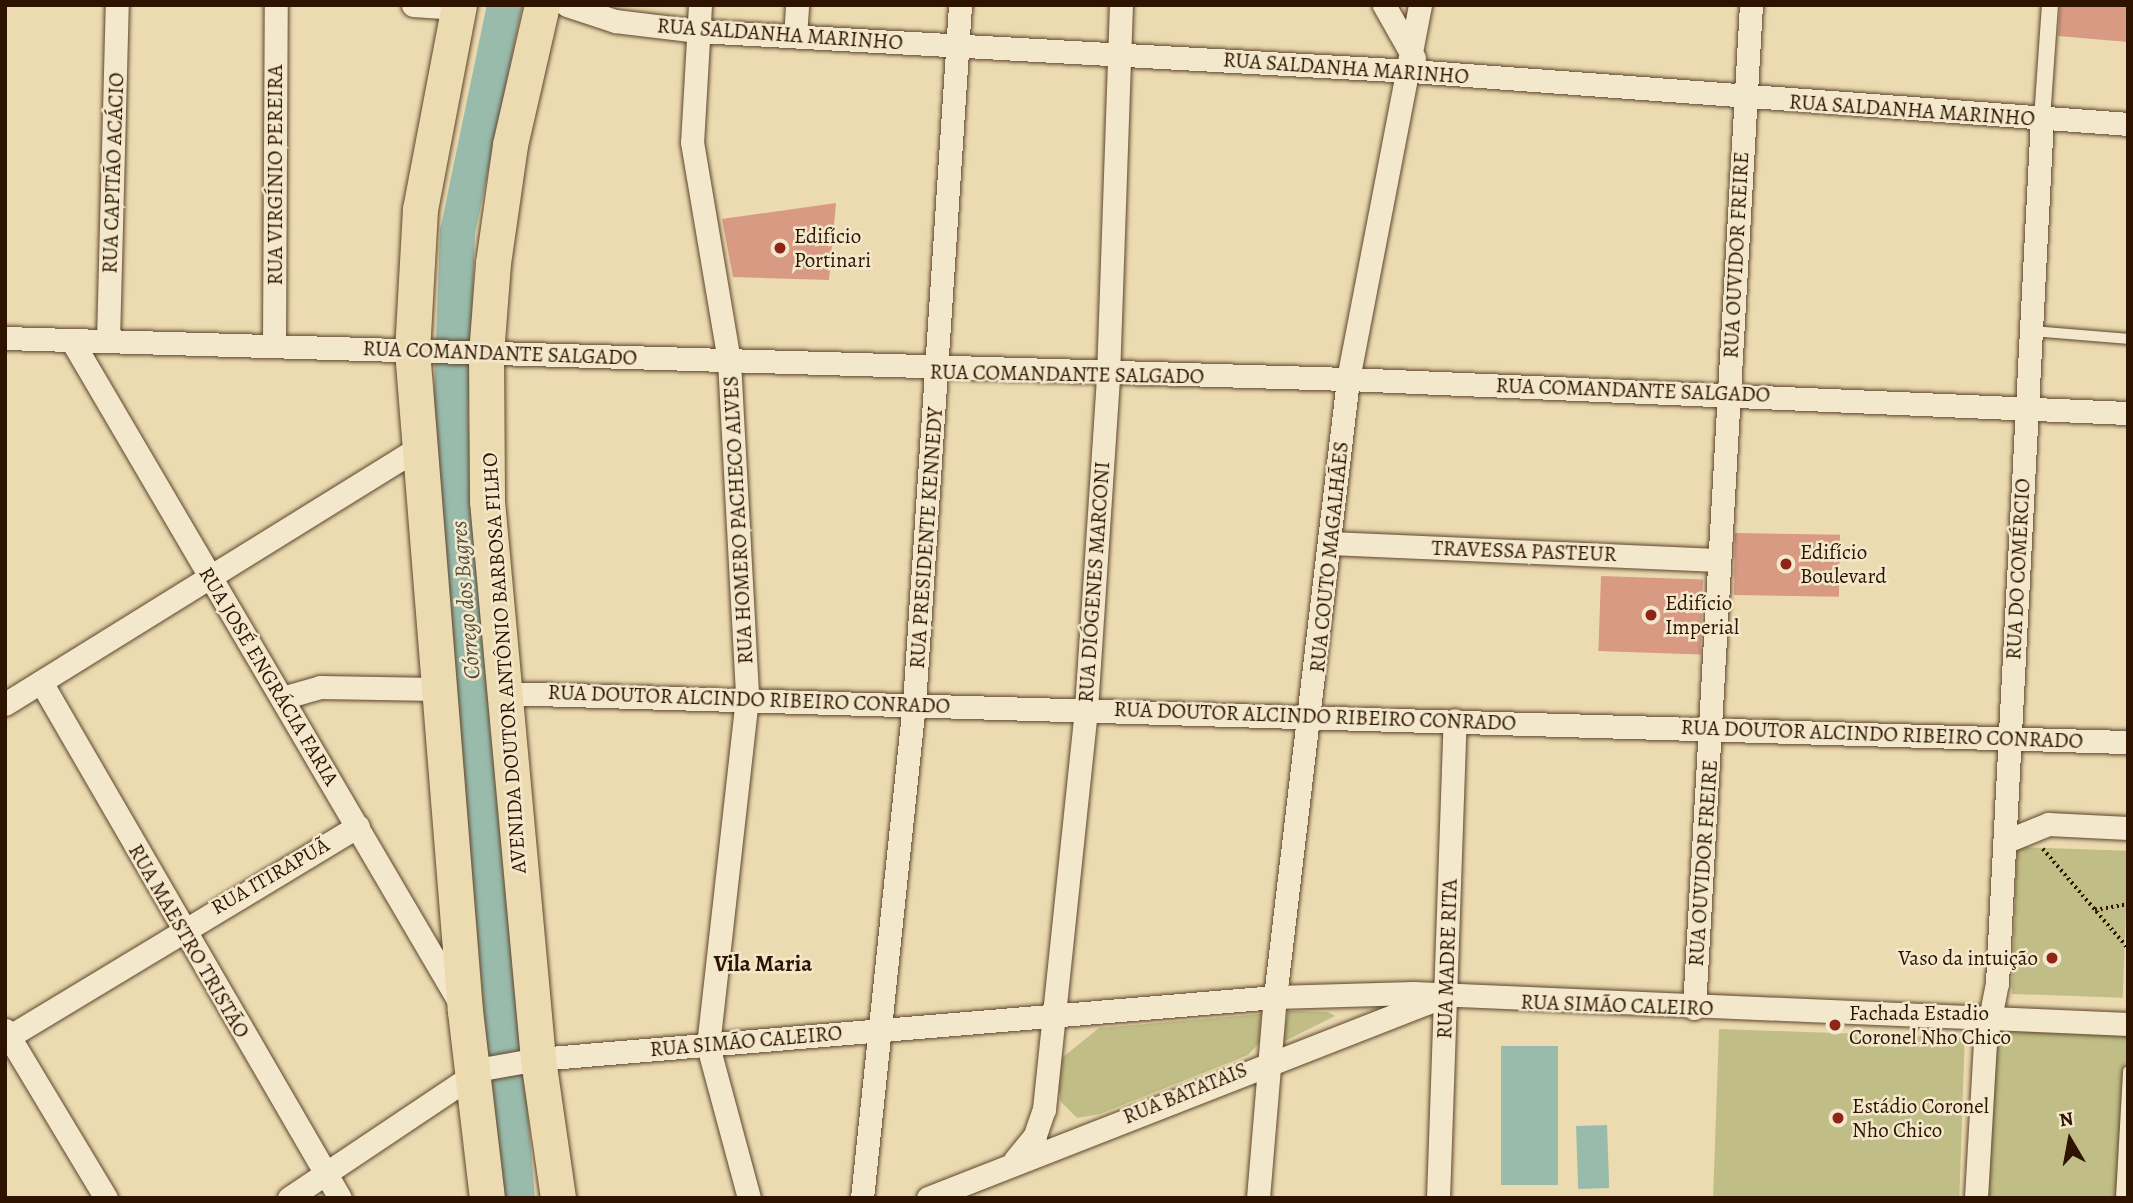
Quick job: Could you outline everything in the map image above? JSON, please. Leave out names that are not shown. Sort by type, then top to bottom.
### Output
[{"type":"main road","name":"AVENIDA DOUTOR ANTÔNIO BARBOSA FILHO","points":[[542,5],[510,145],[479,354],[487,501],[532,1060],[558,1198]]},
{"type":"main road","points":[[458,6],[420,209],[422,350],[418,448],[465,1011],[483,1070],[487,1198]]},
{"type":"street","name":"RUA CAPITÃO ACÁCIO","points":[[108,340],[117,5]]},
{"type":"street","name":"RUA VIRGÍNIO PEREIRA","points":[[274,345],[276,5]]},
{"type":"street","points":[[413,5],[458,6]]},
{"type":"street","name":"RUA SALDANHA MARINHO","points":[[567,5],[615,21],[698,31],[1119,54],[1413,65],[1745,99],[2128,124]]},
{"type":"street","name":"RUA HOMERO PACHECO ALVES","points":[[700,5],[695,177],[729,361],[747,698],[708,1046],[749,1198]]},
{"type":"street","points":[[794,36],[797,5]]},
{"type":"street","name":"RUA PRESIDENTE KENNEDY","points":[[862,1198],[883,1028],[914,704],[960,5]]},
{"type":"street","name":"RUA DIÓGENES MARCONI","points":[[1015,1160],[1035,1135],[1044,1109],[1051,1015],[1086,709],[1108,376],[1121,5]]},
{"type":"street","points":[[1384,5],[1413,65]]},
{"type":"street","name":"RUA COUTO MAGALHÃES","points":[[1258,1198],[1275,997],[1312,714],[1348,379],[1413,65],[1420,5]]},
{"type":"street","name":"RUA OUVIDOR FREIRE","points":[[1694,1008],[1751,5]]},
{"type":"street","points":[[2042,119],[2050,5]]},
{"type":"street","name":"RUA DO COMÉRCIO","points":[[1976,1198],[2004,842],[2042,119]]},
{"type":"street","name":"RUA COMANDANTE SALGADO","points":[[5,338],[422,350],[938,371],[1348,379],[2128,412]]},
{"type":"street","name":"RUA JOSÉ ENGRÁCIA FARIA","points":[[72,341],[358,825],[417,939],[465,1011]]},
{"type":"street","points":[[5,704],[209,574],[418,448]]},
{"type":"street","name":"TRAVESSA PASTEUR","points":[[1330,543],[1718,560]]},
{"type":"street","name":"RUA MAESTRO TRISTÃO","points":[[41,682],[340,1198]]},
{"type":"street","points":[[282,698],[320,687],[437,689]]},
{"type":"street","name":"RUA DOUTOR ALCINDO RIBEIRO CONRADO","points":[[503,693],[1312,714],[2128,742]]},
{"type":"street","name":"RUA MADRE RITA","points":[[1438,1198],[1455,720]]},
{"type":"street","points":[[2004,842],[2048,824],[2128,828]]},
{"type":"street","name":"RUA ITIRAPUÃ","points":[[7,1035],[358,825]]},
{"type":"street","name":"RUA SIMÃO CALEIRO","points":[[483,1070],[532,1060],[883,1028],[1275,997],[1446,998],[2128,1024]]},
{"type":"street","name":"RUA BATATAIS","points":[[938,1195],[1015,1160],[1387,1013],[1446,998]]},
{"type":"street","name":"RUA SIMÃO CALEIRO","points":[[1049,1051],[1069,1032],[1108,1010]]},
{"type":"street","points":[[1019,1018],[1037,1024],[1049,1051]]},
{"type":"street","points":[[7,1035],[106,1198]]},
{"type":"street","points":[[289,1198],[483,1070]]},
{"type":"street","points":[[1044,1109],[1057,1129],[1074,1138]]},
{"type":"lane","points":[[2031,331],[2128,339]]},
{"type":"lane","points":[[2121,1198],[2128,1071]]},
{"type":"path","points":[[2041,847],[2128,948]]},
{"type":"path","points":[[2095,910],[2128,904]]},
{"type":"shaded area","points":[[2017,847],[2128,851],[2123,998],[2012,994]]},
{"type":"shaded area","points":[[1288,1011],[1328,1012],[1335,1016],[1283,1042]]},
{"type":"shaded area","points":[[1261,1014],[1259,1043],[1248,1055],[1100,1114],[1077,1118],[1061,1102],[1056,1074],[1063,1057],[1099,1028]]},
{"type":"shaded area","name":"Estádio Coronel Nho Chico","points":[[1719,1029],[1965,1038],[1959,1198],[1713,1198]]},
{"type":"shaded area","points":[[1996,1029],[2128,1036],[2119,1198],[1987,1198]]},
{"type":"shaded area","points":[[1501,1046],[1558,1046],[1558,1185],[1501,1185]]},
{"type":"shaded area","points":[[1607,1125],[1609,1188],[1578,1189],[1576,1126]]},
{"type":"building","points":[[2060,5],[2128,5],[2128,42],[2058,36]]},
{"type":"building","name":"Edifício Portinari","points":[[836,203],[829,280],[733,277],[722,219]]},
{"type":"building","name":"Edifício Boulevard","points":[[1735,533],[1840,535],[1839,597],[1734,595]]},
{"type":"building","name":"Edifício Imperial","points":[[1601,576],[1703,580],[1700,655],[1598,651]]},
{"type":"waterway","name":"Córrego dos Bagres","points":[[504,5],[457,231],[450,418],[517,1198]]},
{"type":"place","name":"Edifício Portinari","points":[[780,248]]},
{"type":"place","name":"Edifício Boulevard","points":[[1786,564]]},
{"type":"place","name":"Edifício Imperial","points":[[1651,615]]},
{"type":"place","name":"Vaso da intuição","points":[[2052,958]]},
{"type":"place","name":"Fachada Estadio Coronel Nho Chico","points":[[1835,1025]]},
{"type":"place","name":"Estádio Coronel Nho Chico","points":[[1838,1118]]},
{"type":"district","name":"Vila Maria","points":[[763,964]]}]
